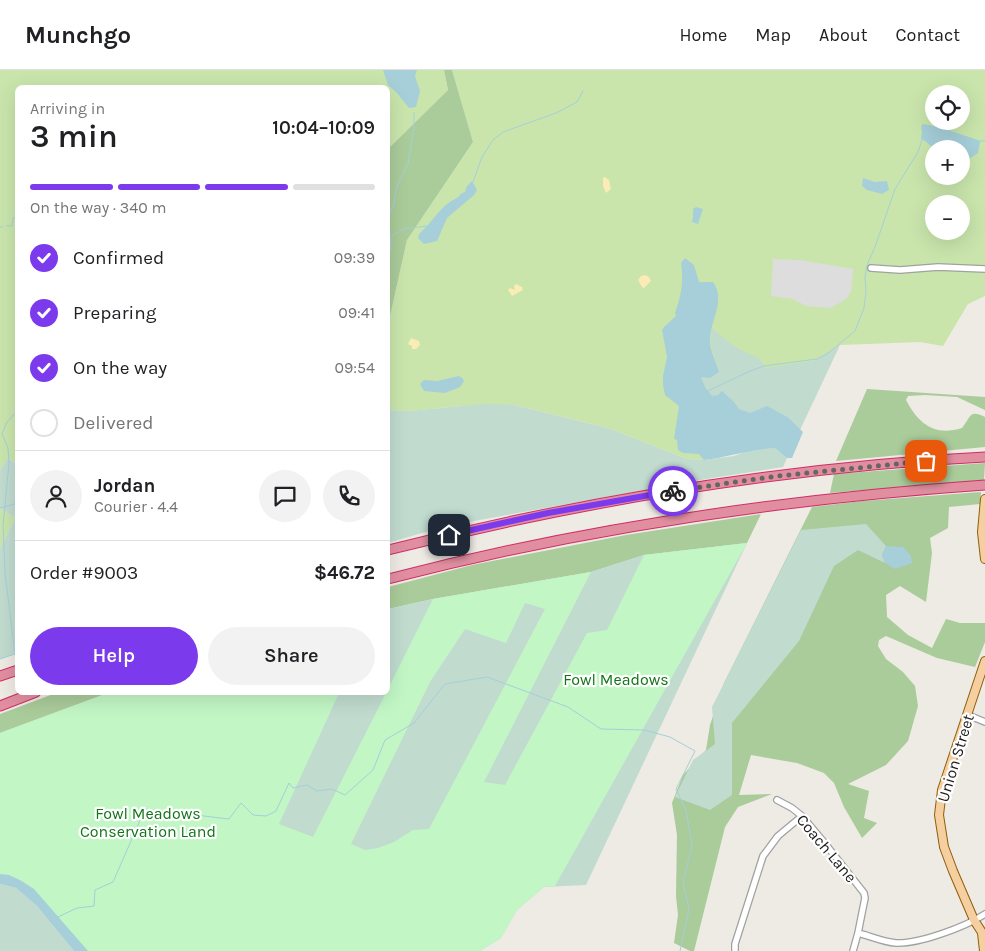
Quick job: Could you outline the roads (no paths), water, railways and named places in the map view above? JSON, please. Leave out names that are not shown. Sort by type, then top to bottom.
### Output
[{"type":"highway","points":[[390,550],[548,513],[673,490],[816,471],[980,457]]},
{"type":"highway","points":[[390,579],[553,541],[695,516],[811,500],[985,485]]},
{"type":"highway","points":[[0,676],[15,671]]},
{"type":"highway","points":[[0,706],[28,695]]},
{"type":"main road","points":[[985,499],[982,529],[985,559]]},
{"type":"main road","name":"Union Street","points":[[983,935],[974,920],[944,847],[939,815],[942,790],[985,661]]},
{"type":"main road","points":[[983,935],[984,951]]},
{"type":"street","points":[[871,268],[900,270],[946,267],[985,269]]},
{"type":"street","points":[[968,715],[985,722]]},
{"type":"street","name":"Coach Lane","points":[[777,800],[802,816],[864,893],[865,898],[853,951]]},
{"type":"street","points":[[735,951],[735,944],[762,856],[778,836],[802,816]]},
{"type":"street","points":[[858,933],[893,943],[904,943],[925,938],[985,914]]},
{"type":"water","points":[[383,70],[417,70],[415,76],[420,91],[416,107],[409,108],[388,85]]},
{"type":"water","points":[[925,124],[925,130],[948,130],[978,140],[980,142],[978,153],[970,158],[970,140],[925,141],[921,139],[921,126]]},
{"type":"water","points":[[863,178],[875,182],[887,181],[889,190],[882,194],[867,190],[862,186]]},
{"type":"water","points":[[472,181],[477,190],[474,195],[447,218],[437,241],[424,244],[418,238],[419,234],[444,206],[465,192],[467,186]]},
{"type":"water","points":[[696,207],[703,209],[698,224],[692,222],[693,209]]},
{"type":"water","points":[[685,258],[694,265],[699,282],[713,282],[717,289],[718,303],[710,342],[719,372],[710,378],[701,377],[705,387],[712,396],[718,395],[722,391],[739,409],[750,413],[767,406],[789,418],[803,432],[792,458],[787,458],[775,448],[704,460],[699,454],[683,453],[678,450],[677,440],[674,439],[679,406],[665,395],[663,376],[667,357],[662,330],[676,316],[675,313],[682,282],[681,263]]},
{"type":"water","points":[[459,376],[464,381],[460,387],[445,393],[424,391],[420,384],[424,380],[437,381]]},
{"type":"water","points":[[886,546],[903,547],[911,556],[912,563],[895,569],[885,563],[882,555]]},
{"type":"water","points":[[0,874],[9,875],[34,889],[88,951],[74,951],[37,906],[16,888],[0,884]]},
{"type":"waterway","points":[[473,182],[482,157],[493,140],[503,132],[556,113],[577,102],[583,91]]},
{"type":"waterway","points":[[390,212],[393,207],[397,186],[408,164],[414,128],[414,113]]},
{"type":"waterway","points":[[708,391],[764,366],[817,359],[827,354],[855,331],[864,308],[867,265],[895,189],[918,152],[922,140]]},
{"type":"waterway","points":[[978,141],[985,141]]},
{"type":"waterway","points":[[7,226],[12,226],[13,218],[15,217]]},
{"type":"waterway","points":[[390,237],[404,229],[427,226]]},
{"type":"waterway","points":[[390,237],[390,250]]},
{"type":"waterway","points":[[15,413],[7,422],[2,434],[8,448],[9,463],[3,526],[5,573],[15,654]]},
{"type":"waterway","points":[[0,508],[15,504]]},
{"type":"waterway","points":[[0,659],[15,654]]},
{"type":"waterway","points":[[58,917],[77,908],[94,906],[95,890],[113,882],[145,809],[229,819],[241,803],[253,815],[266,816],[276,811],[289,783],[293,788],[307,785],[317,791],[332,789],[345,795],[373,770],[385,740],[414,723],[445,684],[487,677],[568,707],[601,729],[644,730],[670,737],[695,751],[676,789],[686,810],[692,846],[683,882],[689,909],[680,951]]},
{"type":"park label","name":"Fowl Meadows","points":[[616,679]]},
{"type":"park label","name":"Fowl Meadows Conservation Land","points":[[148,822]]}]
